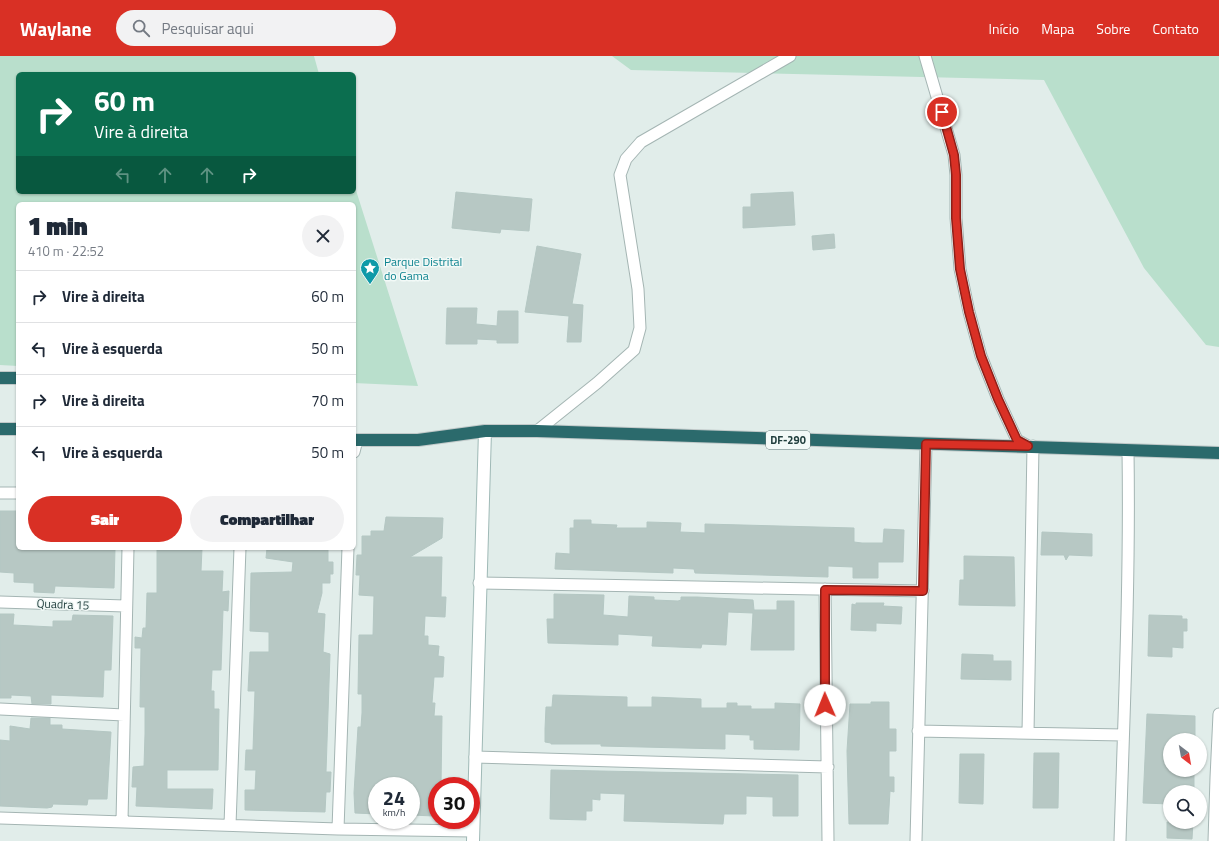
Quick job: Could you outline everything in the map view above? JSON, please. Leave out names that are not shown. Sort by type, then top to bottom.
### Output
[{"type":"highway","points":[[0,378],[16,378]]},
{"type":"highway","points":[[0,429],[16,429]]},
{"type":"highway","name":"DF-290","points":[[356,440],[418,440],[485,431],[537,431],[1219,453]]},
{"type":"street","points":[[925,56],[954,155],[956,175],[956,218],[960,269],[969,312],[981,356],[998,399],[1017,440],[1030,446],[1028,733]]},
{"type":"street","points":[[537,431],[612,371],[634,350],[640,328],[638,289],[620,175],[626,159],[641,142],[786,57]]},
{"type":"street","points":[[0,818],[230,825],[473,836],[485,431]]},
{"type":"street","points":[[916,841],[926,444]]},
{"type":"street","points":[[1120,841],[1129,507],[1128,450]]},
{"type":"street","points":[[0,493],[16,493]]},
{"type":"street","points":[[122,821],[125,606],[128,550]]},
{"type":"street","points":[[230,825],[240,550]]},
{"type":"street","points":[[338,830],[348,550]]},
{"type":"street","points":[[480,583],[923,591]]},
{"type":"street","points":[[825,590],[825,705],[828,767],[828,841]]},
{"type":"street","name":"Quadra 15","points":[[0,602],[125,606]]},
{"type":"street","points":[[0,710],[124,715]]},
{"type":"street","points":[[1214,841],[1218,778],[1219,714]]},
{"type":"street","points":[[918,731],[1123,735]]},
{"type":"street","points":[[475,757],[828,767]]},
{"type":"green space","name":"Parque Distrital do Gama","points":[[0,56],[314,56],[318,72],[16,72],[16,194],[356,194],[356,190],[418,386],[356,383],[356,202],[16,202],[16,366],[0,365]]},
{"type":"green space","points":[[612,56],[1219,56],[1219,347],[1206,345],[1144,268],[1044,80],[631,70]]},
{"type":"building","points":[[456,192],[532,199],[529,231],[501,229],[500,233],[452,228]]},
{"type":"building","points":[[793,192],[795,225],[743,228],[743,207],[751,207],[751,194]]},
{"type":"building","points":[[834,234],[835,248],[813,250],[812,236]]},
{"type":"building","points":[[537,246],[581,254],[572,304],[583,305],[581,342],[567,342],[569,316],[525,312]]},
{"type":"building","points":[[447,308],[477,308],[476,324],[497,326],[498,311],[518,311],[518,343],[497,343],[497,340],[477,339],[477,344],[446,344]]},
{"type":"building","points":[[0,511],[16,511],[16,550],[115,550],[114,588],[55,586],[54,593],[34,592],[34,583],[14,582],[14,573],[0,572]]},
{"type":"building","points":[[386,517],[443,518],[442,538],[410,557],[442,557],[441,597],[446,597],[445,617],[425,616],[424,636],[428,636],[428,645],[439,646],[438,656],[444,657],[443,677],[434,677],[432,703],[435,703],[434,716],[442,716],[441,777],[428,777],[428,816],[420,815],[420,777],[368,777],[368,814],[355,813],[354,793],[358,727],[361,727],[362,713],[362,694],[358,694],[359,635],[373,635],[374,596],[359,595],[360,575],[356,575],[357,555],[362,555],[362,536],[371,536],[371,531],[384,531]]},
{"type":"building","points":[[574,520],[591,520],[591,524],[617,525],[616,528],[647,528],[647,522],[681,523],[680,532],[705,533],[705,524],[854,528],[854,542],[862,543],[883,543],[884,529],[904,530],[903,562],[878,562],[878,578],[853,578],[853,567],[828,566],[828,577],[695,573],[694,569],[673,568],[673,573],[555,569],[556,553],[570,554],[570,528],[574,528]]},
{"type":"building","points":[[1042,532],[1092,534],[1092,556],[1069,555],[1066,560],[1064,555],[1041,555]]},
{"type":"building","points":[[157,550],[202,550],[201,571],[223,571],[222,592],[229,591],[228,611],[223,610],[221,670],[212,670],[211,691],[214,691],[214,709],[219,709],[218,770],[167,770],[167,789],[213,789],[212,809],[136,806],[137,787],[132,787],[133,767],[144,766],[145,707],[140,707],[141,648],[135,648],[135,637],[142,638],[143,628],[146,628],[147,593],[157,593]]},
{"type":"building","points":[[267,550],[328,550],[328,562],[333,562],[333,574],[330,574],[330,583],[322,583],[322,593],[317,613],[325,614],[323,652],[330,654],[326,772],[331,772],[330,792],[326,792],[325,812],[245,810],[245,790],[255,790],[256,770],[245,770],[246,750],[253,750],[255,691],[248,691],[250,652],[269,652],[269,632],[250,631],[251,573],[292,572],[293,562],[266,558]]},
{"type":"building","points":[[964,556],[1014,557],[1015,606],[959,605],[960,580],[964,580]]},
{"type":"building","points":[[554,594],[604,595],[603,615],[628,617],[629,596],[654,597],[654,600],[678,601],[681,600],[681,597],[753,600],[754,610],[777,610],[777,601],[794,601],[794,650],[751,650],[753,613],[728,612],[726,645],[702,644],[701,648],[652,646],[653,636],[618,634],[618,645],[548,643],[547,619],[554,619]]},
{"type":"building","points":[[856,603],[884,603],[883,606],[902,607],[901,624],[876,623],[876,631],[851,630],[852,604],[856,605]]},
{"type":"building","points":[[0,614],[14,614],[13,625],[53,627],[53,621],[72,621],[73,615],[113,616],[111,670],[104,670],[103,697],[51,695],[51,704],[32,704],[31,696],[11,695],[11,698],[0,698]]},
{"type":"building","points":[[1149,615],[1182,616],[1182,619],[1187,619],[1187,631],[1183,631],[1183,648],[1172,647],[1172,657],[1148,656]]},
{"type":"building","points":[[962,654],[993,655],[993,661],[1011,661],[1011,680],[961,679]]},
{"type":"building","points":[[553,695],[627,697],[627,707],[652,707],[652,697],[701,699],[701,708],[727,708],[727,703],[737,703],[737,706],[751,706],[751,709],[775,709],[775,703],[800,704],[799,750],[754,749],[754,740],[750,740],[750,735],[725,734],[725,749],[601,746],[601,744],[551,744],[545,742],[545,729],[546,707],[552,707]]},
{"type":"building","points":[[871,702],[889,702],[889,729],[896,729],[896,751],[889,751],[889,777],[894,777],[894,792],[890,791],[888,824],[849,824],[847,751],[850,704],[871,704]]},
{"type":"building","points":[[1147,714],[1195,716],[1195,733],[1163,733],[1163,777],[1194,777],[1194,785],[1163,785],[1163,804],[1143,803]]},
{"type":"building","points":[[31,718],[50,718],[50,725],[62,725],[62,729],[111,732],[107,799],[88,799],[87,805],[53,804],[52,807],[47,808],[0,806],[0,740],[10,741],[10,726],[30,729]]},
{"type":"building","points":[[1034,753],[1059,753],[1058,808],[1033,808]]},
{"type":"building","points":[[960,754],[984,754],[983,804],[959,803]]},
{"type":"building","points":[[551,770],[798,775],[798,816],[773,816],[773,797],[746,796],[746,814],[724,814],[723,824],[624,821],[625,794],[600,793],[600,800],[592,799],[592,811],[586,811],[586,820],[550,819]]},
{"type":"building","points":[[1167,829],[1193,829],[1192,839],[1167,838]]},
{"type":"place","name":"Parque Distrital do Gama","points":[[370,285]]},
{"type":"route","points":[[825,705],[825,590],[923,591],[926,444],[1028,446],[1017,440],[998,399],[981,356],[969,312],[960,269],[956,218],[957,199],[954,155],[942,112]]}]
